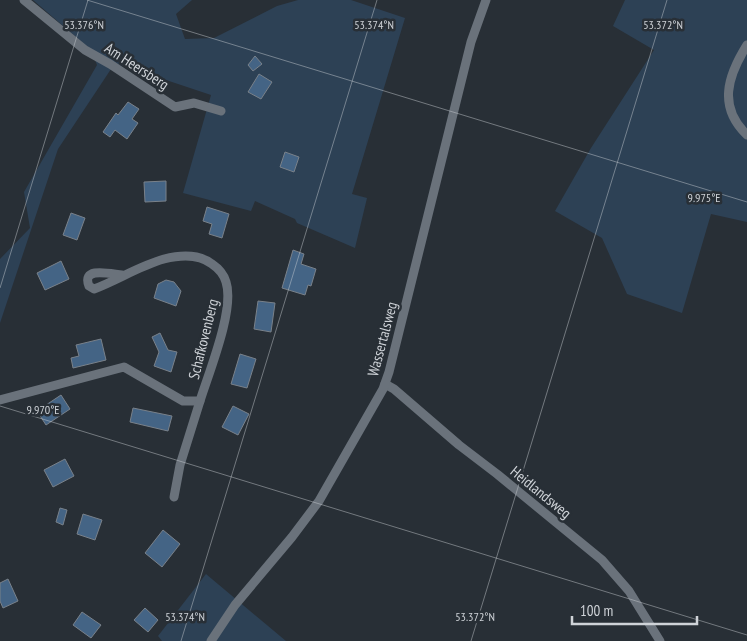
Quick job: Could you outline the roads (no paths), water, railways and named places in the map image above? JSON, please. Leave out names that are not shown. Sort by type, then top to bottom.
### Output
[{"type":"street","name":"Am Heersberg","points":[[24,0],[85,50],[110,64],[175,107],[194,103],[221,110]]},
{"type":"street","name":"Wassertalsweg","points":[[210,641],[234,605],[292,537],[319,501],[385,384],[472,42],[486,0]]},
{"type":"street","points":[[747,45],[736,64],[730,83],[728,102],[733,119],[747,135]]},
{"type":"street","name":"Schafkovenberg","points":[[122,275],[167,258],[194,256],[208,261],[218,268],[226,281],[228,300],[221,334],[180,465],[174,496]]},
{"type":"street","name":"Schafkovenberg","points":[[0,400],[124,367],[183,401],[200,401]]},
{"type":"street","name":"Heidlandsweg","points":[[385,384],[394,389],[459,445],[602,560],[629,591],[660,641]]}]
